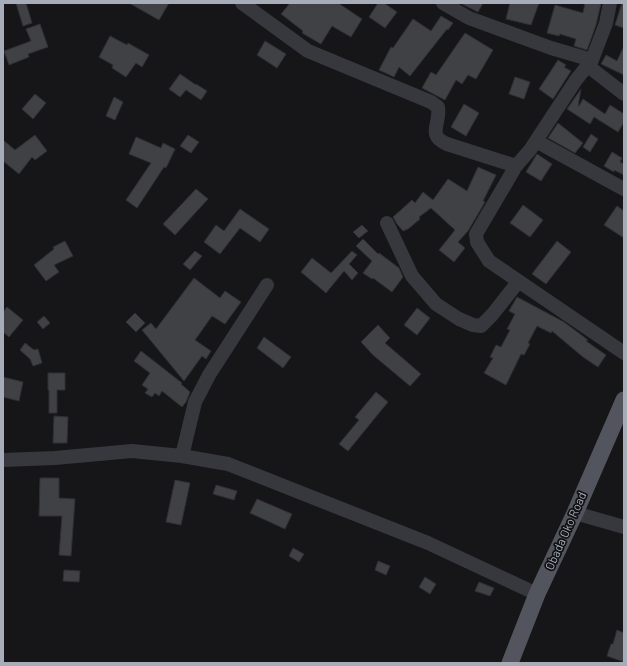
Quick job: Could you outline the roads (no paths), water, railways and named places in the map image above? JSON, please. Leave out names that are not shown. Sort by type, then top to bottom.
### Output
[{"type":"main road","name":"Obada Oko Road","points":[[513,663],[538,594],[624,400]]},
{"type":"street","points":[[242,3],[308,51],[431,102],[438,107],[438,120],[435,134],[439,141],[516,166]]},
{"type":"street","points":[[442,3],[469,18],[590,63],[624,94]]},
{"type":"street","points":[[610,3],[606,23],[590,63],[576,80],[530,150],[516,166],[476,234],[477,242],[489,261],[624,353]]},
{"type":"street","points":[[536,141],[624,189]]},
{"type":"street","points":[[387,223],[412,276],[436,304],[459,320],[481,326],[492,315],[518,282]]},
{"type":"street","points":[[182,456],[195,402],[205,382],[267,285]]},
{"type":"street","points":[[3,460],[55,458],[132,451],[182,456],[228,464],[428,543],[538,594]]},
{"type":"street","points":[[575,513],[624,527]]}]
